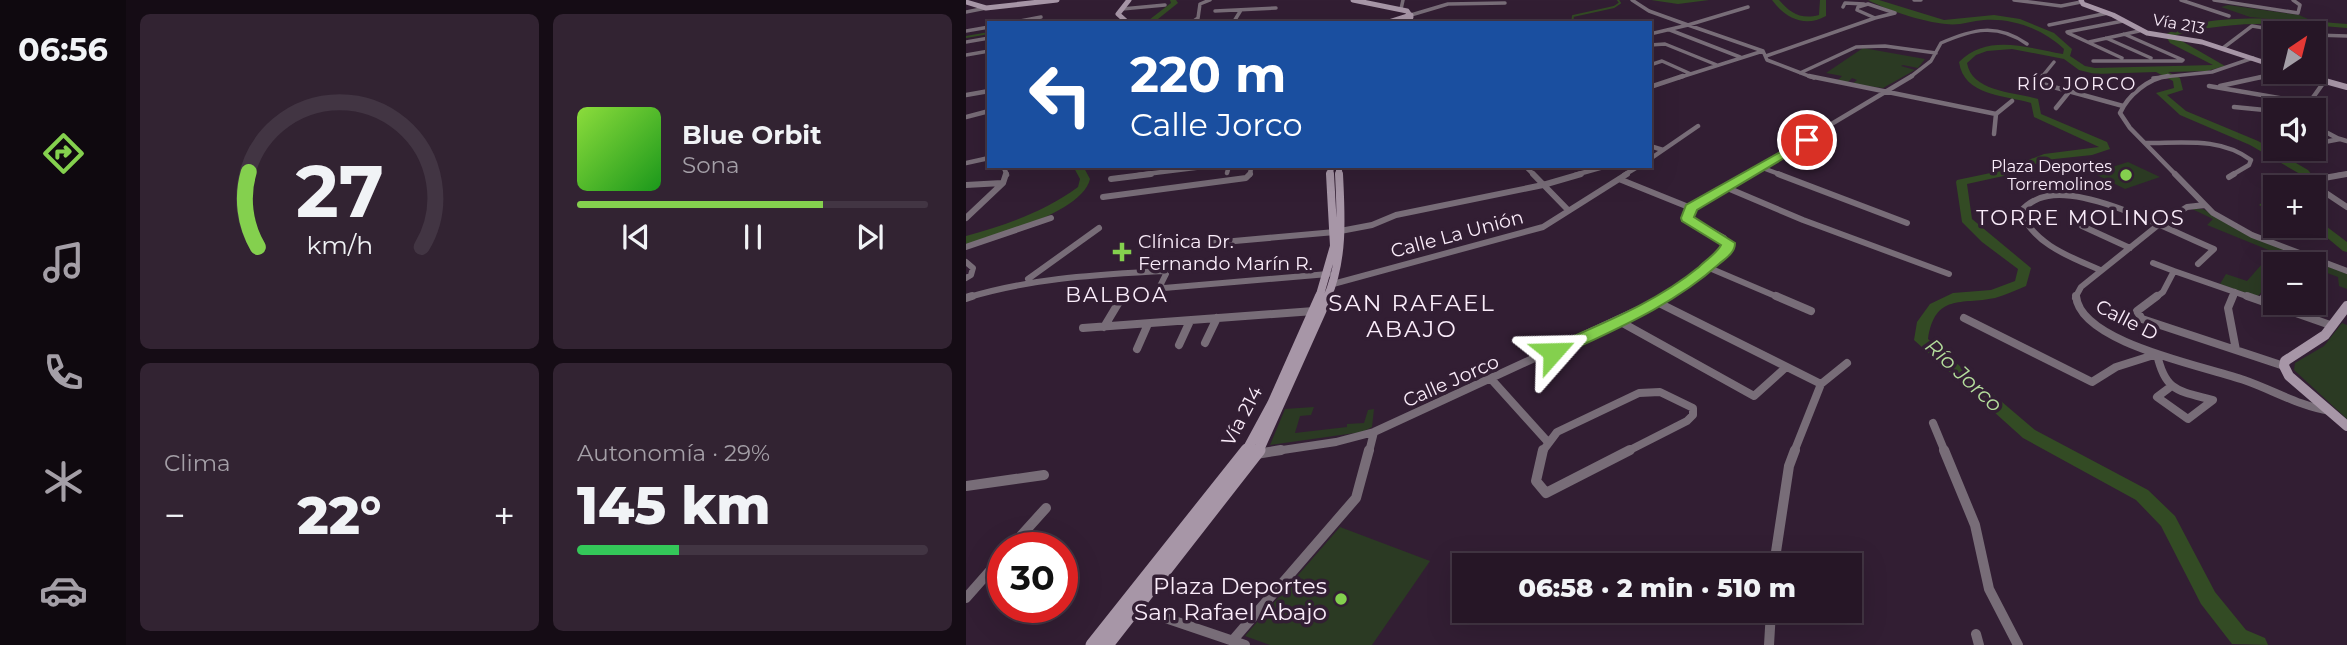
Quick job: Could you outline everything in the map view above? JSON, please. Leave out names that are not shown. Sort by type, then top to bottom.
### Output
[{"type":"main road","points":[[966,2],[986,8],[1057,0]]},
{"type":"main road","points":[[1125,21],[1119,16],[1129,0]]},
{"type":"main road","points":[[1345,0],[1395,10],[1406,18]]},
{"type":"main road","points":[[1353,0],[1401,9],[1406,18]]},
{"type":"main road","name":"Vía 213","points":[[2081,1],[2139,31],[2179,37],[2262,61]]},
{"type":"main road","points":[[2326,82],[2347,87]]},
{"type":"main road","name":"Vía 214","points":[[1331,168],[1329,175],[1339,231]]},
{"type":"main road","name":"Vía 214","points":[[1092,645],[1132,607],[1251,454],[1333,277],[1339,231],[1339,168]]},
{"type":"main road","name":"Vía 214","points":[[1251,454],[1314,311],[1333,277]]},
{"type":"main road","points":[[2347,307],[2333,327],[2312,345],[2285,361],[2284,366],[2289,376],[2347,426]]},
{"type":"main road","name":"Vía 214","points":[[1107,645],[1117,638],[1132,607]]},
{"type":"street","points":[[1194,21],[1198,18],[1200,4],[1210,0]]},
{"type":"street","points":[[1401,9],[1403,0]]},
{"type":"street","points":[[1406,18],[1459,0]]},
{"type":"street","points":[[1632,0],[1649,11],[1765,53]]},
{"type":"street","points":[[2014,0],[2061,6],[2081,1]]},
{"type":"street","points":[[2069,0],[2081,1]]},
{"type":"street","points":[[2181,0],[2229,16]]},
{"type":"street","points":[[2214,0],[2296,13],[2300,5],[2293,0]]},
{"type":"street","points":[[2243,0],[2243,6]]},
{"type":"street","points":[[2269,1],[2269,10]]},
{"type":"street","points":[[1448,4],[1505,3]]},
{"type":"street","points":[[1652,86],[1741,57],[1765,53],[1895,13],[1868,4],[1845,3],[1843,6]]},
{"type":"street","points":[[1868,4],[1856,9],[1875,18]]},
{"type":"street","points":[[1122,9],[1165,5]]},
{"type":"street","points":[[1652,33],[1748,6]]},
{"type":"street","points":[[966,12],[986,8]]},
{"type":"street","points":[[1215,11],[1276,8]]},
{"type":"street","points":[[1234,21],[1241,10]]},
{"type":"street","points":[[2049,25],[2108,13]]},
{"type":"street","points":[[1020,21],[1041,17]]},
{"type":"street","points":[[2123,21],[2068,33],[2126,59]]},
{"type":"street","points":[[2223,48],[2252,26],[2263,28]]},
{"type":"street","points":[[966,31],[987,27]]},
{"type":"street","points":[[1669,29],[1741,57]]},
{"type":"street","points":[[1619,179],[1691,208],[1921,71],[1941,43],[1953,37],[1994,30],[2008,32],[2027,44]]},
{"type":"street","points":[[2088,42],[2139,31]]},
{"type":"street","points":[[2093,61],[2183,59],[2124,34]]},
{"type":"street","points":[[2326,35],[2347,36]]},
{"type":"street","points":[[966,42],[987,38]]},
{"type":"street","points":[[2106,38],[2158,60]]},
{"type":"street","points":[[1652,45],[1665,44],[1717,65]]},
{"type":"street","points":[[1800,74],[1856,47],[1885,46],[1936,53]]},
{"type":"street","points":[[966,55],[987,51]]},
{"type":"street","points":[[1765,53],[1767,60],[1800,74],[1996,114]]},
{"type":"street","points":[[2253,58],[2212,72],[2160,75],[2153,78],[2123,106],[2120,113],[2204,205],[2230,224],[2347,271]]},
{"type":"street","points":[[1652,64],[1662,61],[1691,74]]},
{"type":"street","points":[[2054,62],[2039,83],[2123,106]]},
{"type":"street","points":[[2263,77],[2209,86],[2280,98]]},
{"type":"street","points":[[966,95],[987,91]]},
{"type":"street","points":[[2056,108],[2069,92]]},
{"type":"street","points":[[1994,134],[1996,114],[2012,101]]},
{"type":"street","points":[[2234,107],[2263,110]]},
{"type":"street","points":[[966,117],[987,112]]},
{"type":"street","points":[[1652,158],[1698,126]]},
{"type":"street","points":[[2326,132],[2347,141]]},
{"type":"street","points":[[2326,142],[2340,139]]},
{"type":"street","points":[[2146,143],[2228,146],[2251,160],[2249,165],[2229,177]]},
{"type":"street","points":[[1652,147],[1663,150]]},
{"type":"street","points":[[966,163],[987,158]]},
{"type":"street","points":[[1760,167],[1907,223]]},
{"type":"street","points":[[966,218],[1003,183],[1007,176],[1004,168]]},
{"type":"street","points":[[1111,179],[1189,168]]},
{"type":"street","points":[[1198,184],[1202,168]]},
{"type":"street","points":[[1103,197],[1248,178],[1251,168]]},
{"type":"street","points":[[1527,168],[1568,210]]},
{"type":"street","points":[[1212,243],[1339,231],[1371,225],[1396,215],[1543,185],[1600,168]]},
{"type":"street","name":"Calle La Unión","points":[[1026,280],[1163,271],[1166,274],[1160,286],[1164,288],[1333,277],[1543,227],[1636,168]]},
{"type":"street","points":[[2326,178],[2347,174]]},
{"type":"street","points":[[966,185],[1003,183]]},
{"type":"street","points":[[1725,187],[1803,220],[1949,274]]},
{"type":"street","points":[[2326,194],[2347,207]]},
{"type":"street","points":[[2100,270],[2038,238],[2022,219],[2020,212],[2023,207],[2040,197],[2068,195],[2100,202],[2214,249],[2198,264]]},
{"type":"street","name":"Calle D","points":[[2204,205],[2187,207],[2157,226],[2100,270],[2076,292],[2075,304],[2081,314],[2103,329],[2157,354],[2241,378],[2301,404],[2330,411]]},
{"type":"street","name":"Calle Jorco","points":[[1251,454],[1336,442],[1374,432],[1659,303],[1728,249],[1728,243],[1687,218],[1691,208]]},
{"type":"street","points":[[966,247],[1051,218]]},
{"type":"street","points":[[2082,226],[2130,248]]},
{"type":"street","points":[[967,295],[1026,280],[1099,228]]},
{"type":"street","points":[[966,262],[973,268],[971,275],[966,278]]},
{"type":"street","points":[[2153,264],[2333,327]]},
{"type":"street","points":[[1707,267],[1811,311]]},
{"type":"street","points":[[2174,271],[2163,292],[2137,311],[2138,315],[2148,322],[2284,366]]},
{"type":"street","points":[[2235,292],[2228,308],[2236,350]]},
{"type":"street","points":[[1104,327],[1119,302]]},
{"type":"street","points":[[1659,303],[1821,384]]},
{"type":"street","points":[[1083,328],[1314,311]]},
{"type":"street","points":[[1205,343],[1217,318]]},
{"type":"street","points":[[1964,318],[2092,382],[2116,367],[2157,354],[2163,380],[2169,388],[2213,400],[2188,419],[2157,397],[2169,388]]},
{"type":"street","points":[[1179,345],[1190,321]]},
{"type":"street","points":[[1619,321],[1754,396],[1785,368]]},
{"type":"street","points":[[1138,349],[1148,324]]},
{"type":"street","points":[[1776,553],[1788,466],[1821,384],[1847,363]]},
{"type":"street","points":[[1492,380],[1547,441]]},
{"type":"street","points":[[1639,393],[1668,393],[1693,408],[1693,415],[1687,421],[1546,493],[1536,481],[1540,455],[1547,441],[1557,432],[1639,393]]},
{"type":"street","points":[[1933,423],[1975,525],[1989,589],[2018,645]]},
{"type":"street","points":[[1233,640],[1356,498],[1374,432]]},
{"type":"street","points":[[966,486],[1044,475]]},
{"type":"street","points":[[1024,532],[1046,508]]},
{"type":"street","points":[[966,598],[987,574]]},
{"type":"street","points":[[1132,607],[1245,645]]},
{"type":"street","points":[[1769,645],[1770,623]]},
{"type":"green space","points":[[2228,5],[2299,15],[2312,21],[2250,17],[2221,7]]},
{"type":"green space","points":[[1863,48],[1925,59],[1918,68],[1901,66],[1915,70],[1883,88],[1852,84],[1857,80],[1852,78],[1847,83],[1837,81],[1842,76],[1826,73]]},
{"type":"green space","name":"Plaza Deportes Torremolinos","points":[[2128,162],[2160,177],[2125,189],[2093,173]]},
{"type":"green space","points":[[2192,209],[2203,209],[2252,237],[2291,252],[2273,252],[2207,225],[2213,219]]},
{"type":"green space","points":[[2263,264],[2263,291],[2257,297],[2220,284],[2226,274],[2247,281]]},
{"type":"green space","points":[[2326,266],[2347,274],[2347,289],[2339,286],[2338,277],[2326,272]]},
{"type":"green space","points":[[2342,323],[2347,325],[2347,419],[2294,370],[2295,363],[2324,346]]},
{"type":"green space","points":[[1314,407],[1311,415],[1300,416],[1295,433],[1364,423],[1368,410],[1374,409],[1372,427],[1362,432],[1270,445],[1285,409]]},
{"type":"green space","name":"Plaza Deportes San Rafael Abajo","points":[[1340,527],[1430,561],[1372,645],[1270,645],[1245,636]]},
{"type":"waterway","points":[[1151,21],[1175,3],[1173,0]]},
{"type":"waterway","points":[[1572,21],[1573,16],[1614,7],[1620,3],[1618,0]]},
{"type":"waterway","points":[[1654,0],[1706,0]]},
{"type":"waterway","points":[[1775,0],[1790,15],[1802,19],[1822,16],[1823,0]]},
{"type":"waterway","points":[[1871,0],[1944,22],[1994,18],[2029,24],[2051,35],[2068,49],[2066,57]]},
{"type":"waterway","points":[[2066,57],[2082,68],[2095,71],[2207,69],[2221,66],[2173,41],[2169,35],[2192,28],[2236,22],[2301,22],[2347,26]]},
{"type":"waterway","points":[[966,37],[987,33]]},
{"type":"waterway","name":"Río Jorco","points":[[2066,57],[1999,47],[1986,48],[1963,62],[1965,74],[1980,86],[2035,101],[2037,115],[2103,144],[2105,149],[2044,157],[2004,173],[1961,182],[1966,220],[1986,239],[2025,268],[2021,283],[1993,294],[1958,296],[1935,307],[1924,322],[1921,340],[2029,434],[2142,495],[2168,521],[2208,598],[2239,637],[2257,645]]},
{"type":"waterway","points":[[2159,71],[2177,80],[2179,90],[2160,93],[2183,113],[2254,143],[2307,175]]},
{"type":"waterway","points":[[966,240],[998,231],[1056,207],[1083,188],[1085,179],[1079,168]]},
{"type":"waterway","points":[[2326,231],[2347,248]]},
{"type":"place","name":"Plaza Deportes Torremolinos","points":[[2126,175]]},
{"type":"place","name":"Clínica Dr. Fernando Marín R.","points":[[1122,252]]},
{"type":"place","name":"Plaza Deportes San Rafael Abajo","points":[[1341,599]]},
{"type":"district","name":"RÍO JORCO","points":[[2077,84]]},
{"type":"district","name":"TORRE MOLINOS","points":[[2081,217]]},
{"type":"district","name":"BALBOA","points":[[1117,294]]},
{"type":"district","name":"SAN RAFAEL ABAJO","points":[[1412,316]]},
{"type":"route","points":[[1553,352],[1659,303],[1707,267],[1728,249],[1728,243],[1724,238],[1693,223],[1687,218],[1687,213],[1725,187],[1807,140]]}]
